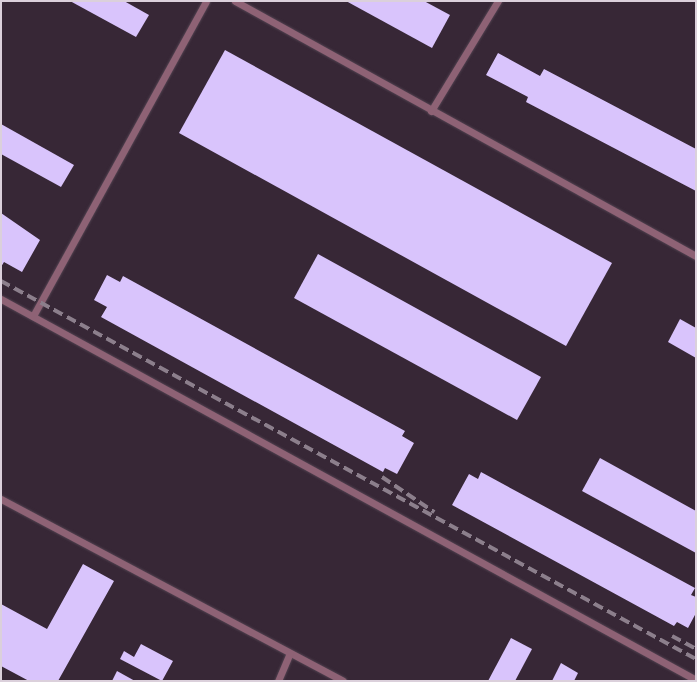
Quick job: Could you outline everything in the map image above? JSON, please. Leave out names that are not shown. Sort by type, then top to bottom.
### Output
[{"type":"lane","points":[[33,316],[206,1]]},
{"type":"lane","points":[[235,1],[696,256]]},
{"type":"lane","points":[[431,111],[498,1]]},
{"type":"lane","points":[[1,299],[696,680]]},
{"type":"lane","points":[[1,499],[234,619],[290,653],[343,681]]},
{"type":"lane","points":[[278,681],[290,653]]},
{"type":"building","points":[[70,1],[124,1],[149,15],[136,37]]},
{"type":"building","points":[[346,1],[424,1],[450,15],[432,48]]},
{"type":"building","points":[[225,50],[612,263],[566,346],[179,133]]},
{"type":"building","points":[[498,53],[540,76],[544,69],[696,149],[696,191],[526,102],[528,97],[486,75]]},
{"type":"building","points":[[1,124],[74,165],[61,187],[1,154]]},
{"type":"building","points":[[1,213],[40,240],[22,272],[4,262],[1,267]]},
{"type":"building","points":[[318,254],[541,377],[517,420],[294,298]]},
{"type":"building","points":[[107,275],[120,282],[123,276],[405,431],[402,436],[414,443],[397,474],[385,468],[383,472],[101,317],[107,307],[94,300]]},
{"type":"building","points":[[680,319],[696,328],[696,358],[668,342]]},
{"type":"building","points":[[600,458],[696,511],[696,553],[582,491]]},
{"type":"building","points":[[481,472],[695,588],[691,595],[696,597],[696,613],[688,628],[677,622],[674,626],[452,505],[469,474],[478,479]]},
{"type":"building","points":[[83,564],[114,581],[58,681],[29,681],[1,666],[1,604],[47,629]]},
{"type":"building","points":[[511,638],[532,649],[515,681],[488,681]]},
{"type":"building","points":[[141,644],[173,661],[162,681],[120,659],[124,651],[134,657]]},
{"type":"building","points":[[561,663],[578,673],[574,681],[552,681]]},
{"type":"building","points":[[117,671],[135,681],[112,681]]},
{"type":"railway","points":[[1,281],[696,659]]},
{"type":"railway","points":[[382,477],[434,512]]},
{"type":"railway","points":[[672,636],[696,649]]}]
